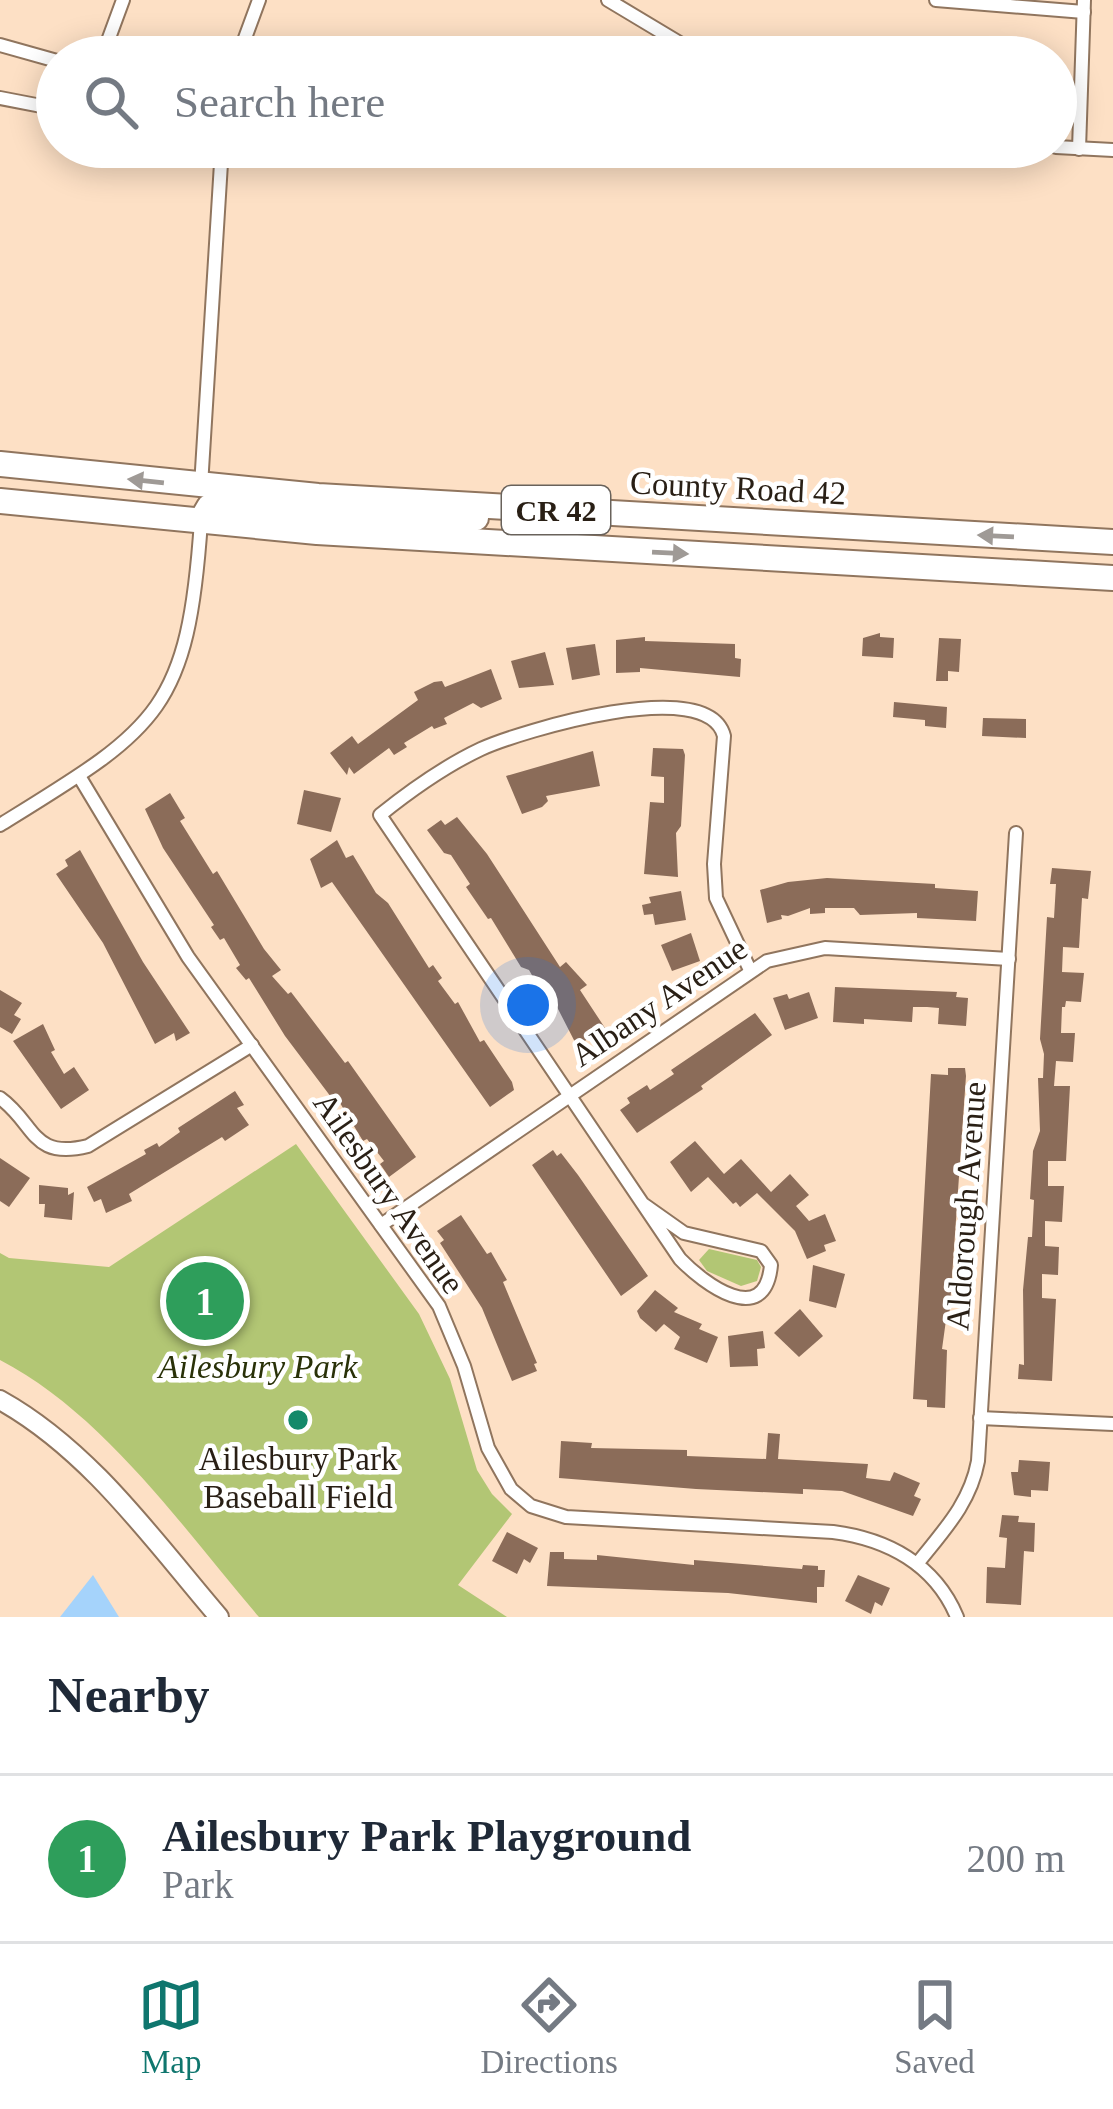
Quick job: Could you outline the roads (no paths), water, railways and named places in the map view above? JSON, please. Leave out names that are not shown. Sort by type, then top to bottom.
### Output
[{"type":"highway","name":"County Road 42","points":[[0,464],[201,486],[1113,542]]},
{"type":"highway","points":[[0,501],[201,521],[209,507],[431,523],[546,510]]},
{"type":"highway","name":"County Road 42","points":[[201,521],[1113,578]]},
{"type":"highway","points":[[921,567],[923,531]]},
{"type":"street","points":[[110,36],[123,0]]},
{"type":"street","points":[[246,36],[259,0]]},
{"type":"street","points":[[608,0],[668,36]]},
{"type":"street","points":[[936,0],[1084,6],[1079,149],[1113,150]]},
{"type":"street","points":[[0,45],[36,55]]},
{"type":"street","points":[[0,98],[36,105]]},
{"type":"street","points":[[201,486],[221,168]]},
{"type":"street","points":[[0,825],[79,776],[152,717],[174,678],[188,638],[201,521]]},
{"type":"street","points":[[644,1204],[684,1233],[761,1251],[771,1265],[766,1286],[744,1298],[706,1284],[680,1259],[380,815],[413,789],[518,733],[565,720],[660,710],[708,715],[721,727],[724,742],[714,864],[716,898],[749,970]]},
{"type":"street","name":"Ailesbury Avenue","points":[[79,776],[188,957],[439,1306],[464,1366],[488,1448],[511,1489],[531,1506],[566,1517],[853,1535],[888,1545],[940,1586],[957,1617]]},
{"type":"street","name":"Aldorough Avenue","points":[[917,1564],[967,1498],[977,1461],[1016,833]]},
{"type":"street","name":"Albany Avenue","points":[[381,1225],[749,970],[786,955],[825,948],[1009,959]]},
{"type":"street","points":[[0,1098],[40,1144],[72,1150],[88,1146],[252,1046]]},
{"type":"street","points":[[0,1400],[49,1430],[78,1456],[219,1617]]},
{"type":"street","points":[[980,1418],[1113,1424]]},
{"type":"water","points":[[93,1575],[119,1617],[60,1617]]},
{"type":"place","name":"Ailesbury Park Playground","points":[[205,1301]]},
{"type":"place","name":"Ailesbury Park Baseball Field","points":[[298,1420]]},
{"type":"park label","name":"Ailesbury Park","points":[[258,1367]]}]
